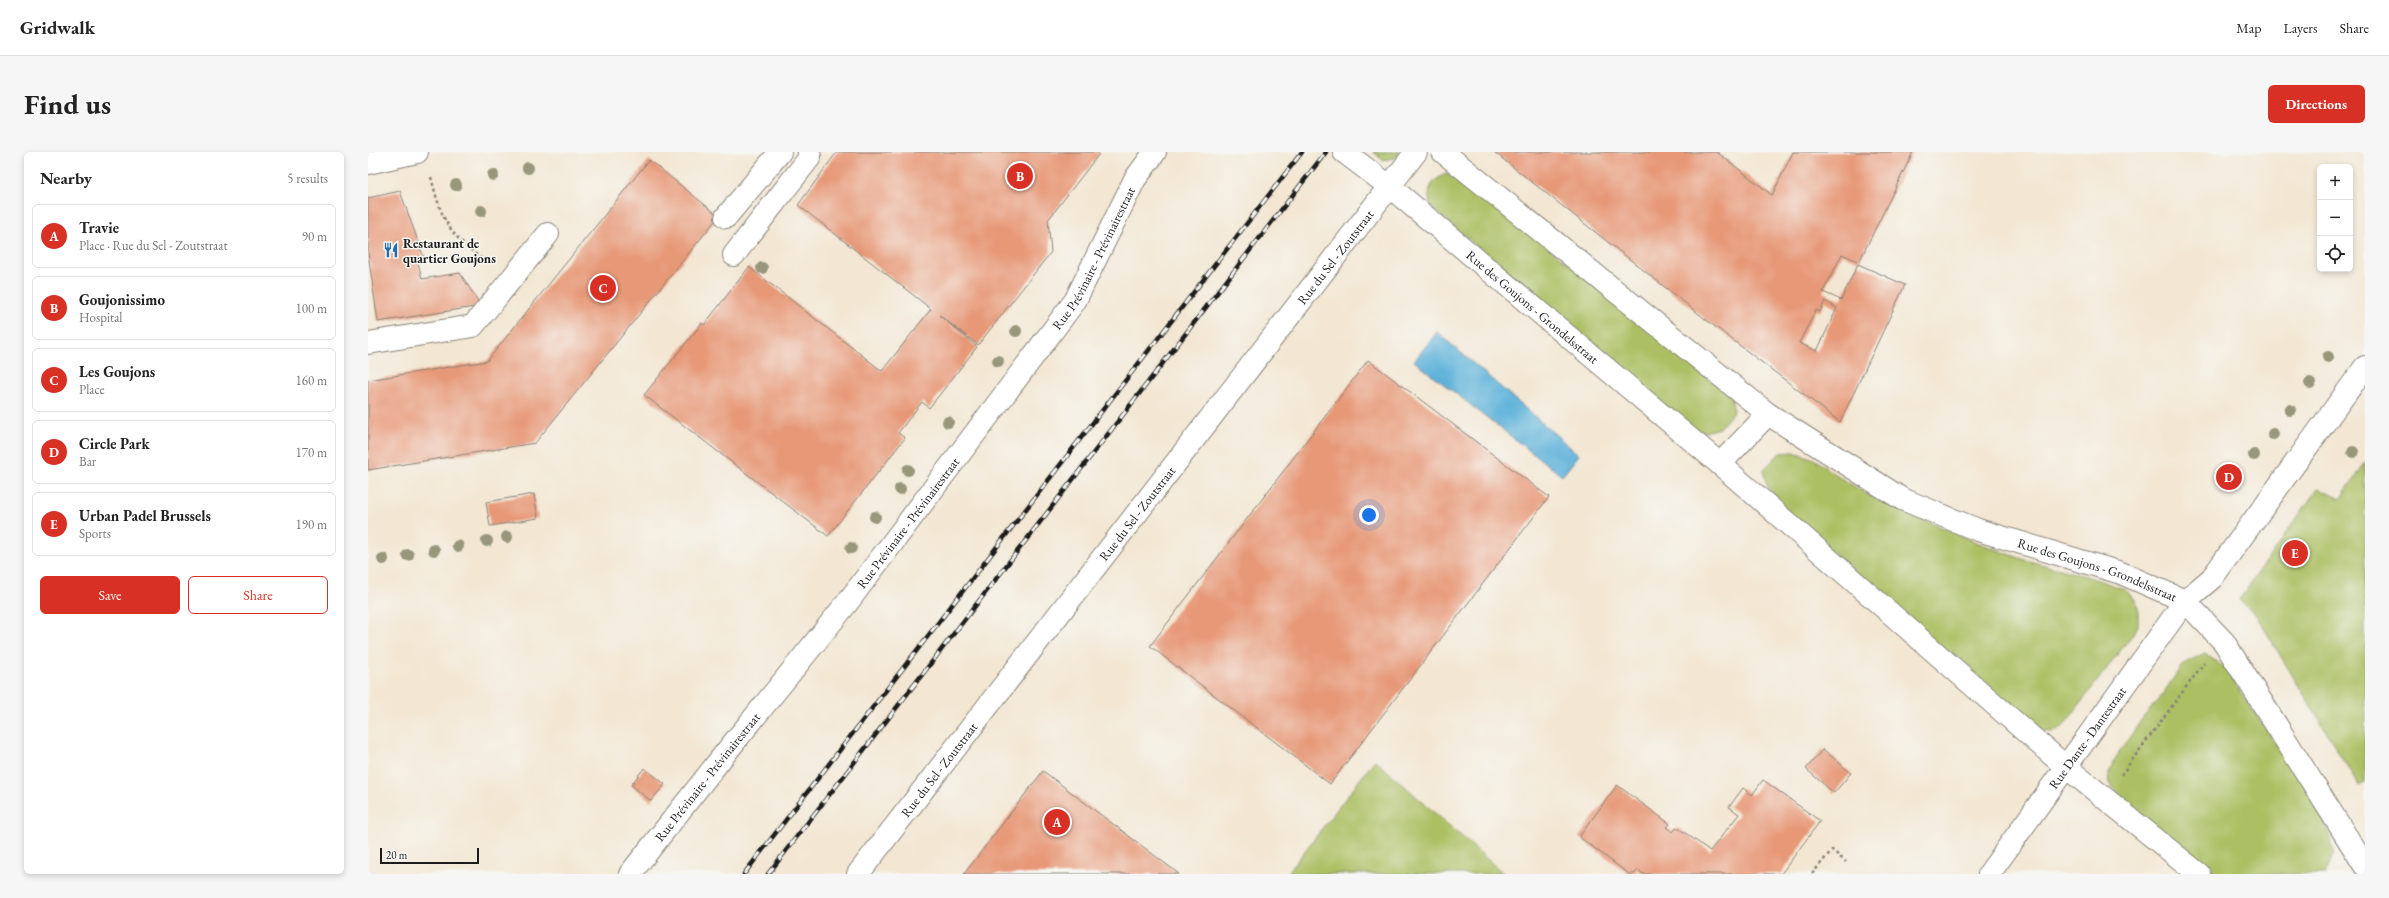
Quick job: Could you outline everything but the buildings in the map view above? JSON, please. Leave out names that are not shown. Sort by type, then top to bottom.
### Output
[{"type":"street","points":[[368,163],[417,152]]},
{"type":"street","points":[[726,217],[780,152]]},
{"type":"street","points":[[734,255],[810,157],[809,152]]},
{"type":"street","name":"Rue Prévinaire - Prévinairestraat","points":[[630,874],[847,603],[1075,301],[1134,179],[1155,152]]},
{"type":"street","name":"Rue des Goujons - Grondelsstraat","points":[[1344,152],[1389,186],[1720,464],[2066,767],[2199,874]]},
{"type":"street","name":"Rue du Sel - Zoutstraat","points":[[866,871],[1416,152]]},
{"type":"street","name":"Rue des Goujons - Grondelsstraat","points":[[1443,152],[1768,414],[1902,499],[1978,530],[2121,573],[2185,601],[2224,642],[2365,866]]},
{"type":"street","points":[[368,343],[472,326],[548,234]]},
{"type":"street","name":"Rue Dante - Dantestraat","points":[[1990,874],[2185,601],[2212,578],[2365,367]]},
{"type":"street","points":[[1720,464],[1768,414]]},
{"type":"street","points":[[2356,874],[2365,866]]},
{"type":"path","points":[[431,177],[440,213],[450,231],[473,252],[510,280]]},
{"type":"path","points":[[2120,777],[2207,659]]},
{"type":"path","points":[[1812,874],[1832,850],[1846,862]]},
{"type":"green space","points":[[1373,152],[1400,152],[1395,158],[1383,160]]},
{"type":"green space","points":[[1446,174],[1464,179],[1731,396],[1733,409],[1732,414],[1719,428],[1705,432],[1687,427],[1430,206],[1429,195],[1431,186],[1436,180]]},
{"type":"green space","points":[[1794,452],[1814,459],[1837,476],[1877,500],[1976,542],[2025,560],[2086,576],[2124,589],[2134,598],[2138,607],[2138,626],[2061,729],[2053,732],[2037,730],[1790,515],[1769,488],[1764,476],[1764,469],[1780,453]]},
{"type":"green space","points":[[2365,463],[2365,782],[2359,786],[2256,615],[2239,600],[2318,488],[2340,499]]},
{"type":"green space","points":[[2205,653],[2224,668],[2321,810],[2334,853],[2325,874],[2215,874],[2120,797],[2110,783],[2109,773],[2115,759],[2142,719],[2162,695],[2183,664]]},
{"type":"green space","points":[[1375,760],[1504,874],[1287,874]]},
{"type":"water","points":[[1437,332],[1579,455],[1562,476],[1414,361]]},
{"type":"railway","points":[[744,874],[1302,152]]},
{"type":"railway","points":[[768,874],[1326,152]]},
{"type":"place","name":"Goujonissimo","points":[[1020,176]]},
{"type":"place","name":"Restaurant de quartier Goujons","points":[[391,250]]},
{"type":"place","name":"Les Goujons","points":[[603,288]]},
{"type":"place","name":"Circle Park","points":[[2229,477]]},
{"type":"place","name":"Urban Padel Brussels","points":[[2295,553]]},
{"type":"place","name":"Travie","points":[[1057,822]]}]
